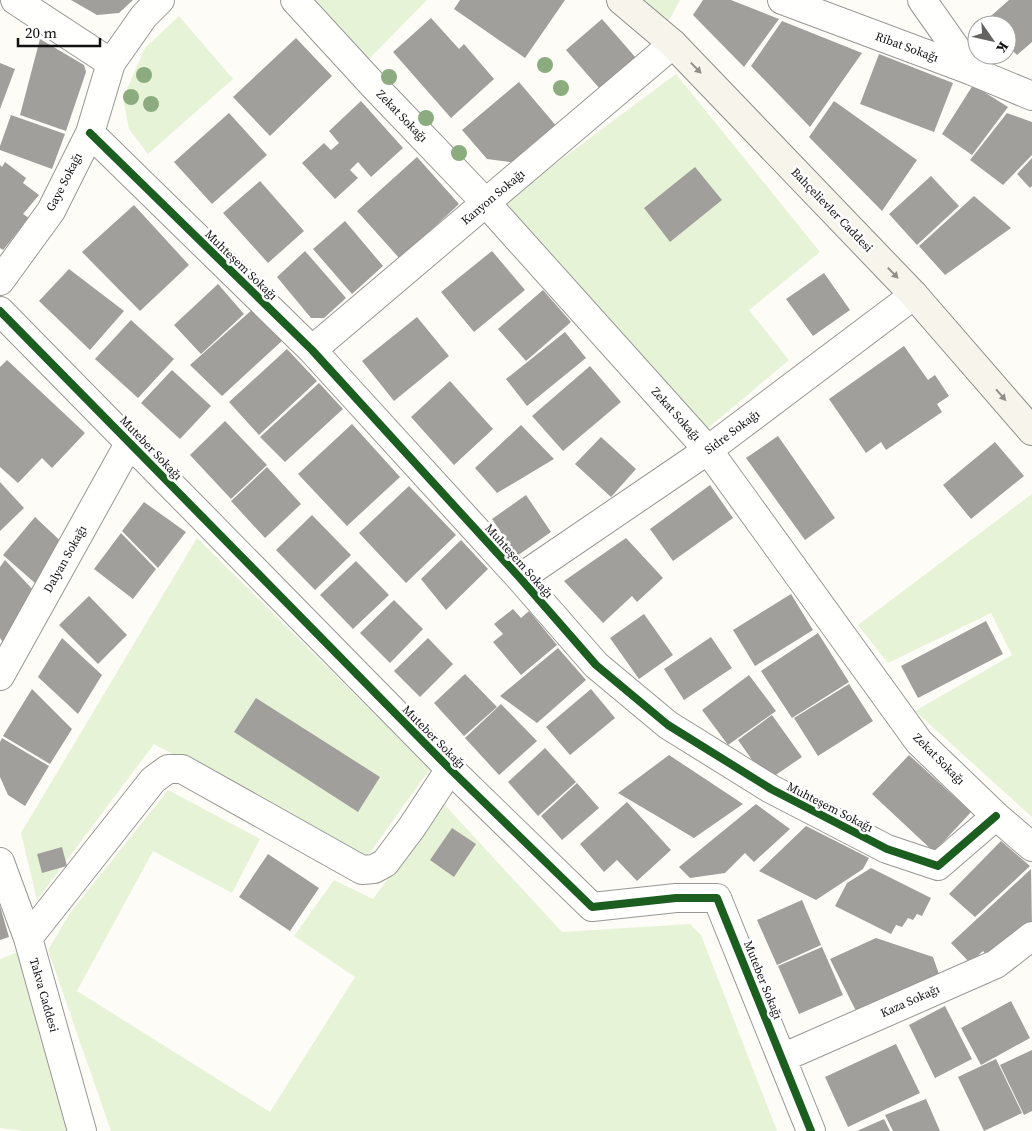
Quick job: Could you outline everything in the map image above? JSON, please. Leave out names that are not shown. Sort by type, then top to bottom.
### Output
[{"type":"main road","name":"Bahçelievler Caddesi","points":[[621,0],[673,44],[914,295],[1032,432]]},
{"type":"street","points":[[15,0],[111,63]]},
{"type":"street","name":"Gaye Sokağı","points":[[0,281],[51,211],[90,133],[111,63],[144,16],[160,0]]},
{"type":"street","name":"Zekat Sokağı","points":[[295,0],[486,203],[708,450],[919,742],[996,816],[1032,847]]},
{"type":"street","name":"Ribat Sokağı","points":[[782,0],[972,71],[1032,96]]},
{"type":"street","points":[[922,0],[972,71]]},
{"type":"street","name":"Kanyon Sokağı","points":[[312,350],[673,44]]},
{"type":"street","name":"Muhteşem Sokağı","points":[[90,133],[312,350],[520,578],[596,665],[668,726],[771,789],[888,849],[938,866],[996,816]]},
{"type":"street","name":"Sidre Sokağı","points":[[520,578],[708,450],[914,295]]},
{"type":"street","name":"Muteber Sokağı","points":[[0,311],[450,769],[592,907],[676,898],[717,898],[811,1131]]},
{"type":"street","name":"Dalyan Sokağı","points":[[0,676],[130,442]]},
{"type":"street","points":[[28,938],[153,780],[168,769],[182,769],[362,870],[374,869],[385,863],[412,827],[450,769]]},
{"type":"street","name":"Takva Caddesi","points":[[0,862],[28,938],[82,1131]]},
{"type":"street","name":"Kaza Sokağı","points":[[782,1058],[996,964],[1032,936]]},
{"type":"green space","points":[[310,0],[427,0],[367,61]]},
{"type":"green space","points":[[640,0],[680,0],[668,22]]},
{"type":"green space","points":[[179,16],[233,79],[148,154],[129,129],[123,98],[145,48]]},
{"type":"green space","points":[[676,74],[820,252],[749,310],[789,360],[707,429],[500,205]]},
{"type":"green space","points":[[1032,494],[1032,817],[915,711],[1012,655],[991,613],[888,663],[858,625]]},
{"type":"green space","points":[[197,538],[430,769],[366,858],[154,744],[37,900],[21,833]]},
{"type":"green space","points":[[168,790],[260,839],[232,893],[153,851],[77,991],[270,1112],[355,977],[294,936],[334,880],[373,899],[443,803],[562,932],[690,924],[701,935],[777,1131],[111,1131],[48,950],[70,913]]},
{"type":"green space","points":[[18,952],[68,1131],[24,1131],[0,1128],[0,959]]},
{"type":"building","points":[[71,0],[133,0],[119,13],[97,15]]},
{"type":"building","points":[[460,0],[565,0],[525,58],[454,9]]},
{"type":"building","points":[[703,0],[731,0],[779,19],[744,67],[693,15]]},
{"type":"building","points":[[1009,0],[1032,0],[1032,42],[1017,55],[1017,15],[992,15]]},
{"type":"building","points":[[431,18],[459,49],[464,44],[494,79],[451,118],[393,52]]},
{"type":"building","points":[[602,19],[636,58],[600,89],[566,50]]},
{"type":"building","points":[[782,21],[862,53],[810,127],[751,66]]},
{"type":"building","points":[[296,38],[332,76],[270,136],[233,97]]},
{"type":"building","points":[[40,39],[84,65],[86,72],[66,131],[20,115]]},
{"type":"building","points":[[879,54],[953,83],[934,132],[860,104]]},
{"type":"building","points":[[0,63],[15,69],[0,109]]},
{"type":"building","points":[[519,82],[558,128],[517,163],[487,159],[462,130]]},
{"type":"building","points":[[973,85],[1008,107],[972,155],[942,134]]},
{"type":"building","points":[[361,101],[403,148],[371,177],[358,162],[350,170],[358,178],[335,199],[302,163],[324,143],[331,150],[339,143],[329,131]]},
{"type":"building","points":[[834,101],[917,160],[882,211],[809,137]]},
{"type":"building","points":[[229,113],[267,155],[212,204],[174,162]]},
{"type":"building","points":[[1007,113],[1032,122],[1032,155],[1003,185],[970,160]]},
{"type":"building","points":[[11,115],[65,134],[52,169],[0,150]]},
{"type":"building","points":[[417,157],[459,204],[400,259],[357,211]]},
{"type":"building","points":[[1032,158],[1032,186],[1030,188],[1017,174]]},
{"type":"building","points":[[5,162],[26,178],[23,183],[39,195],[23,214],[29,218],[3,250],[0,248],[0,165],[2,167]]},
{"type":"building","points":[[695,167],[722,200],[670,242],[644,208]]},
{"type":"building","points":[[931,176],[959,206],[917,245],[889,214]]},
{"type":"building","points":[[260,181],[304,231],[268,263],[223,213]]},
{"type":"building","points":[[974,196],[1011,228],[945,275],[919,246]]},
{"type":"building","points":[[134,205],[189,265],[140,311],[82,252]]},
{"type":"building","points":[[345,221],[383,266],[352,294],[313,249]]},
{"type":"building","points":[[305,251],[346,298],[324,318],[311,318],[277,277]]},
{"type":"building","points":[[492,251],[525,290],[474,332],[441,292]]},
{"type":"building","points":[[69,269],[124,311],[90,350],[39,301]]},
{"type":"building","points":[[824,273],[850,310],[813,336],[786,299]]},
{"type":"building","points":[[218,284],[244,314],[201,354],[174,325]]},
{"type":"building","points":[[543,290],[571,322],[526,361],[498,329]]},
{"type":"building","points":[[254,308],[283,340],[222,396],[190,365]]},
{"type":"building","points":[[417,317],[449,356],[394,401],[362,361]]},
{"type":"building","points":[[131,320],[174,359],[138,398],[95,359]]},
{"type":"building","points":[[565,332],[586,358],[527,406],[506,379]]},
{"type":"building","points":[[904,346],[928,380],[935,375],[949,396],[937,404],[942,412],[886,450],[881,442],[866,453],[829,399]]},
{"type":"building","points":[[287,349],[317,381],[259,435],[229,402]]},
{"type":"building","points":[[7,360],[85,433],[52,468],[42,458],[18,483],[0,467],[0,367]]},
{"type":"building","points":[[590,366],[621,402],[563,451],[532,416]]},
{"type":"building","points":[[172,370],[211,406],[180,439],[141,403]]},
{"type":"building","points":[[450,381],[493,429],[454,465],[411,417]]},
{"type":"building","points":[[319,383],[343,409],[285,462],[260,437]]},
{"type":"building","points":[[225,421],[267,465],[231,499],[190,455]]},
{"type":"building","points":[[352,424],[400,477],[347,526],[298,474]]},
{"type":"building","points":[[521,425],[554,459],[497,493],[475,468]]},
{"type":"building","points":[[778,436],[835,518],[805,540],[746,458]]},
{"type":"building","points":[[601,437],[636,469],[611,497],[575,464]]},
{"type":"building","points":[[995,442],[1024,476],[971,519],[943,485]]},
{"type":"building","points":[[267,467],[301,504],[265,538],[231,501]]},
{"type":"building","points":[[0,482],[24,508],[0,531]]},
{"type":"building","points":[[710,485],[733,518],[673,561],[650,529]]},
{"type":"building","points":[[409,486],[456,535],[406,583],[359,533]]},
{"type":"building","points":[[526,495],[551,532],[517,556],[492,519]]},
{"type":"building","points":[[144,502],[186,532],[158,568],[122,531]]},
{"type":"building","points":[[312,515],[351,555],[315,590],[276,550]]},
{"type":"building","points":[[35,517],[67,547],[35,583],[3,555]]},
{"type":"building","points":[[121,533],[156,569],[133,599],[94,569]]},
{"type":"building","points":[[626,538],[663,578],[637,602],[632,596],[603,623],[564,581]]},
{"type":"building","points":[[461,540],[488,569],[446,610],[421,579]]},
{"type":"building","points":[[5,560],[36,593],[6,647],[0,638],[0,567]]},
{"type":"building","points":[[356,561],[389,595],[353,629],[320,595]]},
{"type":"building","points":[[791,594],[813,630],[755,666],[733,630]]},
{"type":"building","points":[[89,596],[127,635],[98,664],[59,625]]},
{"type":"building","points":[[394,600],[423,629],[390,663],[360,633]]},
{"type":"building","points":[[513,609],[521,618],[529,611],[557,645],[521,675],[493,642],[503,634],[494,624]]},
{"type":"building","points":[[644,614],[673,655],[639,679],[610,638]]},
{"type":"building","points":[[986,621],[1003,654],[918,698],[901,666]]},
{"type":"building","points":[[818,633],[849,682],[792,718],[761,671]]},
{"type":"building","points":[[711,637],[732,668],[684,700],[664,669]]},
{"type":"building","points":[[62,638],[102,675],[78,714],[38,677]]},
{"type":"building","points":[[428,638],[453,664],[420,697],[394,671]]},
{"type":"building","points":[[558,648],[586,680],[537,723],[500,696]]},
{"type":"building","points":[[465,674],[497,707],[464,736],[434,703]]},
{"type":"building","points":[[749,675],[776,711],[728,745],[702,710]]},
{"type":"building","points":[[849,684],[873,721],[818,756],[794,718]]},
{"type":"building","points":[[32,689],[72,729],[50,764],[3,736]]},
{"type":"building","points":[[591,689],[615,718],[570,755],[546,727]]},
{"type":"building","points":[[256,698],[380,777],[358,812],[234,732]]},
{"type":"building","points":[[501,704],[537,741],[499,775],[465,738]]},
{"type":"building","points":[[772,715],[802,757],[767,781],[738,740]]},
{"type":"building","points":[[2,738],[49,766],[25,806],[8,795],[0,777],[0,742]]},
{"type":"building","points":[[545,748],[576,782],[538,816],[508,782]]},
{"type":"building","points":[[669,755],[743,804],[694,838],[618,793]]},
{"type":"building","points":[[909,755],[971,812],[934,852],[872,794]]},
{"type":"building","points":[[577,783],[599,808],[562,840],[541,816]]},
{"type":"building","points":[[627,802],[671,850],[637,881],[617,860],[604,872],[580,844]]},
{"type":"building","points":[[756,804],[790,829],[754,862],[745,853],[725,873],[690,878],[679,867]]},
{"type":"building","points":[[806,826],[869,858],[863,869],[816,900],[759,871]]},
{"type":"building","points":[[452,828],[476,844],[454,877],[430,860]]},
{"type":"building","points":[[1001,841],[1030,866],[975,917],[949,894]]},
{"type":"building","points":[[62,847],[67,866],[42,873],[37,854]]},
{"type":"building","points":[[268,854],[319,888],[290,931],[239,897]]},
{"type":"building","points":[[871,868],[931,898],[922,916],[917,914],[913,920],[908,918],[902,927],[896,925],[891,934],[835,906],[847,883]]},
{"type":"building","points":[[1031,869],[1032,930],[989,958],[983,951],[970,963],[951,943]]},
{"type":"building","points":[[802,900],[821,945],[777,965],[757,920]]},
{"type":"building","points":[[0,906],[9,937],[0,940]]},
{"type":"building","points":[[876,938],[933,957],[939,974],[858,1015],[830,959]]},
{"type":"building","points":[[822,947],[843,995],[799,1014],[778,966]]},
{"type":"building","points":[[1011,1001],[1030,1038],[981,1065],[961,1028]]},
{"type":"building","points":[[945,1006],[972,1059],[935,1078],[909,1025]]},
{"type":"building","points":[[896,1044],[920,1093],[848,1127],[825,1077]]},
{"type":"building","points":[[1032,1050],[1032,1111],[1024,1115],[1000,1065]]},
{"type":"building","points":[[996,1059],[1022,1113],[984,1131],[958,1077]]},
{"type":"building","points":[[926,1099],[940,1131],[893,1131],[885,1115]]},
{"type":"building","points":[[884,1119],[890,1131],[857,1131]]},
{"type":"cycle path","points":[[90,133],[312,350],[520,578],[596,665],[668,725],[771,789],[887,849],[938,866],[996,816]]},
{"type":"cycle path","points":[[0,311],[450,769],[592,907],[676,898],[717,898],[811,1131]]}]
